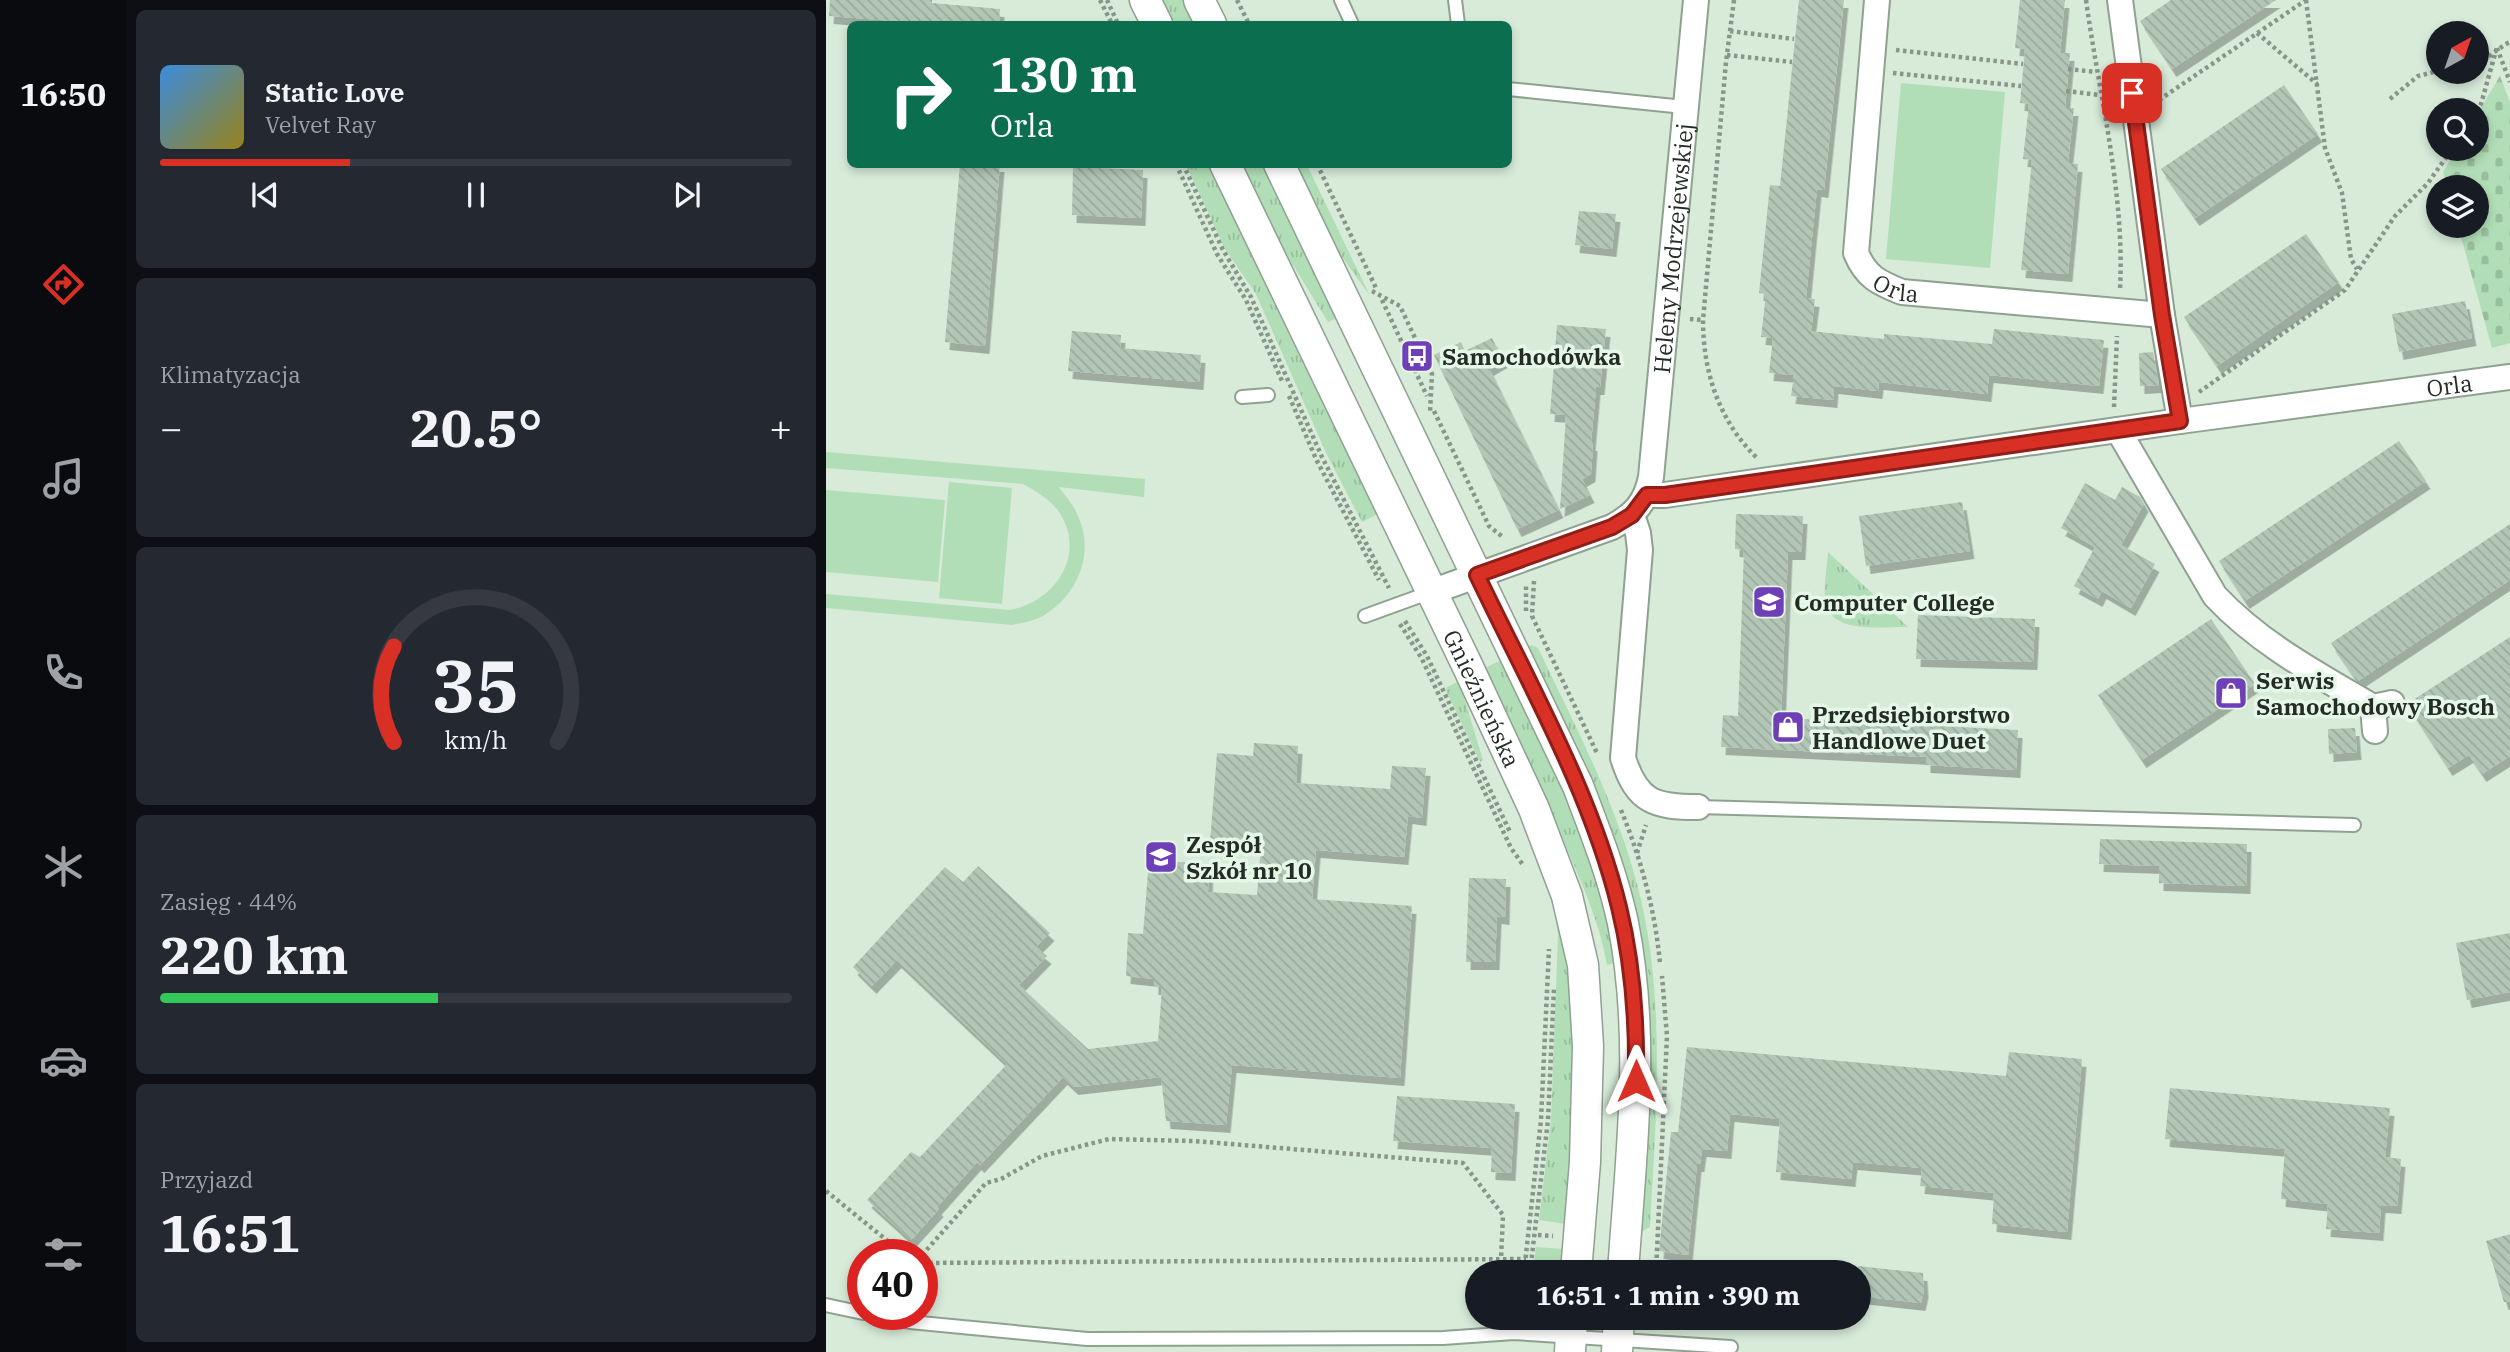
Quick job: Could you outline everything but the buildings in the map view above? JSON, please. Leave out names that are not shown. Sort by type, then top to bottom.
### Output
[{"type":"street","points":[[1146,0],[1156,21]]},
{"type":"street","points":[[1199,0],[1210,21]]},
{"type":"street","name":"Heleny Modrzejewskiej","points":[[1647,495],[1651,477],[1696,0]]},
{"type":"street","name":"Orla","points":[[1877,0],[1856,253],[1862,267],[1879,283],[1902,292],[2162,315]]},
{"type":"street","points":[[2120,0],[2162,315],[2178,410]]},
{"type":"street","name":"Gnieźnieńska","points":[[1227,168],[1534,808],[1564,887],[1576,933],[1586,999],[1588,1058],[1585,1162],[1577,1260]]},
{"type":"street","points":[[1281,168],[1578,786],[1607,865],[1623,923],[1633,991],[1637,1058],[1624,1260]]},
{"type":"street","name":"Orla","points":[[1647,495],[1665,495],[2178,410],[2510,377]]},
{"type":"street","points":[[2116,422],[2215,596],[2237,619],[2283,653],[2380,714]]},
{"type":"street","points":[[1431,592],[1612,527],[1632,515],[1647,495]]},
{"type":"street","points":[[1632,515],[1640,550],[1623,758],[1631,782],[1654,803],[1671,807],[1698,807]]},
{"type":"lane","points":[[1340,0],[1350,21]]},
{"type":"lane","points":[[1455,0],[1458,21]]},
{"type":"lane","points":[[1512,89],[1684,107]]},
{"type":"lane","points":[[1242,397],[1268,395]]},
{"type":"lane","points":[[1365,616],[1431,592]]},
{"type":"lane","points":[[1698,807],[2354,825]]},
{"type":"lane","points":[[826,1305],[847,1310]]},
{"type":"lane","points":[[938,1325],[1087,1339],[1443,1338],[1514,1333],[1618,1337],[1731,1347]]},
{"type":"lane","points":[[1274,1352],[1275,1338]]},
{"type":"path","points":[[1100,0],[1110,21]]},
{"type":"path","points":[[1107,0],[1117,21]]},
{"type":"path","points":[[1237,0],[1248,21]]},
{"type":"path","points":[[1734,0],[1703,320],[1707,363],[1718,399],[1729,424],[1766,466]]},
{"type":"path","points":[[2086,0],[2108,138],[2122,251],[2116,422]]},
{"type":"path","points":[[2135,116],[2306,0],[2325,148],[2342,192],[2351,259],[2358,269]]},
{"type":"path","points":[[1730,31],[1794,38]]},
{"type":"path","points":[[2257,33],[2317,84]]},
{"type":"path","points":[[2489,57],[2497,47],[2510,42]]},
{"type":"path","points":[[2497,47],[2510,82]]},
{"type":"path","points":[[2483,98],[2497,47]]},
{"type":"path","points":[[1727,55],[1792,62]]},
{"type":"path","points":[[1872,59],[2024,64]]},
{"type":"path","points":[[1872,59],[2021,86]]},
{"type":"path","points":[[2068,69],[2096,72]]},
{"type":"path","points":[[2390,99],[2418,76],[2426,74]]},
{"type":"path","points":[[2066,91],[2100,95]]},
{"type":"path","points":[[2178,410],[2193,396],[2345,290],[2395,216],[2428,183],[2444,161]]},
{"type":"path","points":[[1178,168],[1217,254],[1251,310],[1316,459],[1383,578],[1322,457],[1251,297],[1223,250],[1184,168]]},
{"type":"path","points":[[1312,168],[1370,289],[1400,306],[1432,374],[1430,416],[1486,533]]},
{"type":"path","points":[[1319,168],[1376,288]]},
{"type":"path","points":[[1382,300],[1427,396]]},
{"type":"path","points":[[1685,320],[1703,320]]},
{"type":"path","points":[[1434,411],[1489,526],[1498,535],[1510,539]]},
{"type":"path","points":[[1494,539],[1502,544]]},
{"type":"path","points":[[1529,863],[1516,845],[1427,656],[1401,621],[1435,683],[1511,848],[1530,875]]},
{"type":"path","points":[[1637,854],[1654,803]]},
{"type":"path","points":[[938,1263],[1526,1259],[1541,1120],[1549,936]]},
{"type":"path","points":[[1532,1260],[1548,1120],[1555,948]]},
{"type":"path","points":[[936,1239],[986,1182],[1001,1179],[1042,1156],[1109,1139],[1194,1141],[1463,1164],[1503,1215],[1501,1259]]},
{"type":"path","points":[[826,1191],[885,1239]]},
{"type":"path","points":[[1655,1246],[1656,1260]]},
{"type":"green space","points":[[1162,0],[1183,0],[1194,21],[1172,21]]},
{"type":"green space","points":[[2500,76],[2510,102],[2510,343],[2492,348],[2461,238],[2489,238],[2489,175],[2444,175],[2443,172],[2450,161],[2489,161],[2489,98],[2487,98]]},
{"type":"green space","points":[[1901,83],[2005,92],[1990,268],[1886,259]]},
{"type":"green space","points":[[1187,168],[1210,168],[1378,514],[1362,522],[1327,455],[1256,294],[1225,249]]},
{"type":"green space","points":[[1242,168],[1264,168],[1337,318],[1328,322],[1280,244]]},
{"type":"green space","points":[[1295,168],[1308,168],[1370,296],[1330,240]]},
{"type":"green space","points":[[826,452],[1145,479],[1144,497],[1059,487],[1077,514],[1082,528],[1084,557],[1074,585],[1066,597],[1036,619],[1012,625],[826,608],[826,594],[1010,610],[1040,598],[1052,588],[1061,576],[1070,547],[1068,531],[1061,515],[1044,497],[1023,484],[826,468]]},
{"type":"green space","points":[[949,482],[1012,488],[1002,604],[939,598]]},
{"type":"green space","points":[[826,490],[945,500],[938,582],[826,572]]},
{"type":"green space","points":[[1828,552],[1908,627],[1857,626],[1835,618],[1828,609],[1825,597]]},
{"type":"green space","points":[[1532,645],[1538,648],[1611,805],[1642,904],[1654,984],[1657,1065],[1650,1227],[1641,1232],[1649,1085],[1647,996],[1527,648]]},
{"type":"green space","points":[[1501,660],[1554,770],[1585,846],[1607,923],[1615,963],[1607,965],[1595,920],[1579,877],[1483,669]]},
{"type":"green space","points":[[1459,681],[1483,760],[1480,762],[1446,690]]},
{"type":"green space","points":[[1548,885],[1559,926],[1571,1011],[1573,1096],[1566,1224],[1539,1220],[1551,1120],[1558,935],[1555,913]]},
{"type":"green space","points":[[1536,1247],[1564,1249],[1563,1260],[1534,1260]]},
{"type":"place","name":"Samochodówka","points":[[1417,356]]},
{"type":"place","name":"Computer College","points":[[1769,602]]},
{"type":"place","name":"Serwis Samochodowy Bosch","points":[[2231,693]]},
{"type":"place","name":"Przedsiębiorstwo Handlowe Duet","points":[[1788,727]]},
{"type":"place","name":"Zespół Szkół nr 10","points":[[1161,857]]},
{"type":"route","points":[[1636,1081],[1635,1013],[1630,966],[1623,923],[1607,865],[1578,786],[1477,575],[1612,527],[1632,515],[1647,495],[1665,495],[2180,421],[2162,315],[2132,93]]}]
